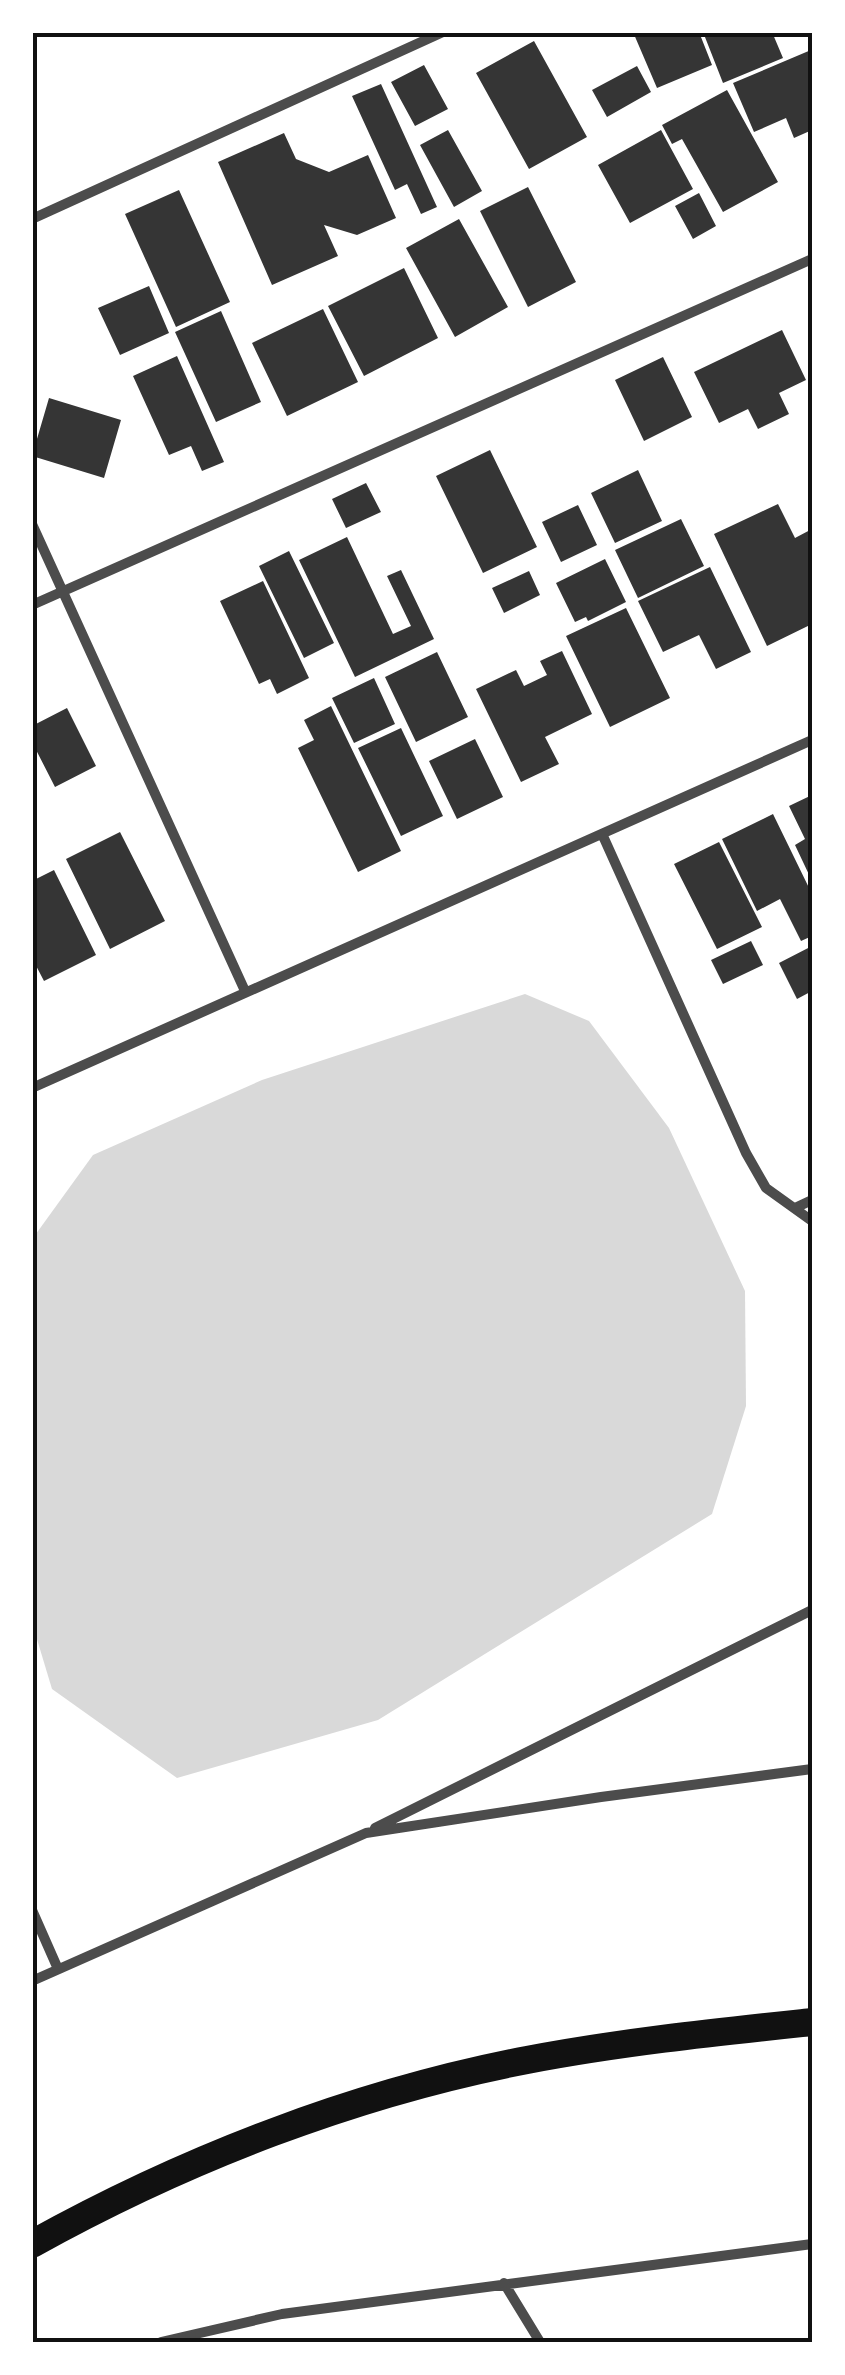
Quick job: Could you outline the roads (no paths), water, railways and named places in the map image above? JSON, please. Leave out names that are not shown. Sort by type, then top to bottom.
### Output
[{"type":"highway","points":[[32,2244],[188,2164],[384,2096],[528,2060],[812,2022]]},
{"type":"street","points":[[32,219],[443,32]]},
{"type":"street","points":[[32,605],[812,260]]},
{"type":"street","points":[[32,524],[245,991]]},
{"type":"street","points":[[32,1088],[812,740]]},
{"type":"street","points":[[603,836],[746,1153],[766,1188],[812,1220]]},
{"type":"street","points":[[795,1208],[812,1200]]},
{"type":"street","points":[[32,1981],[366,1833],[812,1611]]},
{"type":"street","points":[[366,1833],[812,1769]]},
{"type":"street","points":[[32,1910],[58,1969]]},
{"type":"street","points":[[161,2342],[282,2314],[812,2244]]},
{"type":"street","points":[[504,2284],[540,2342]]}]
